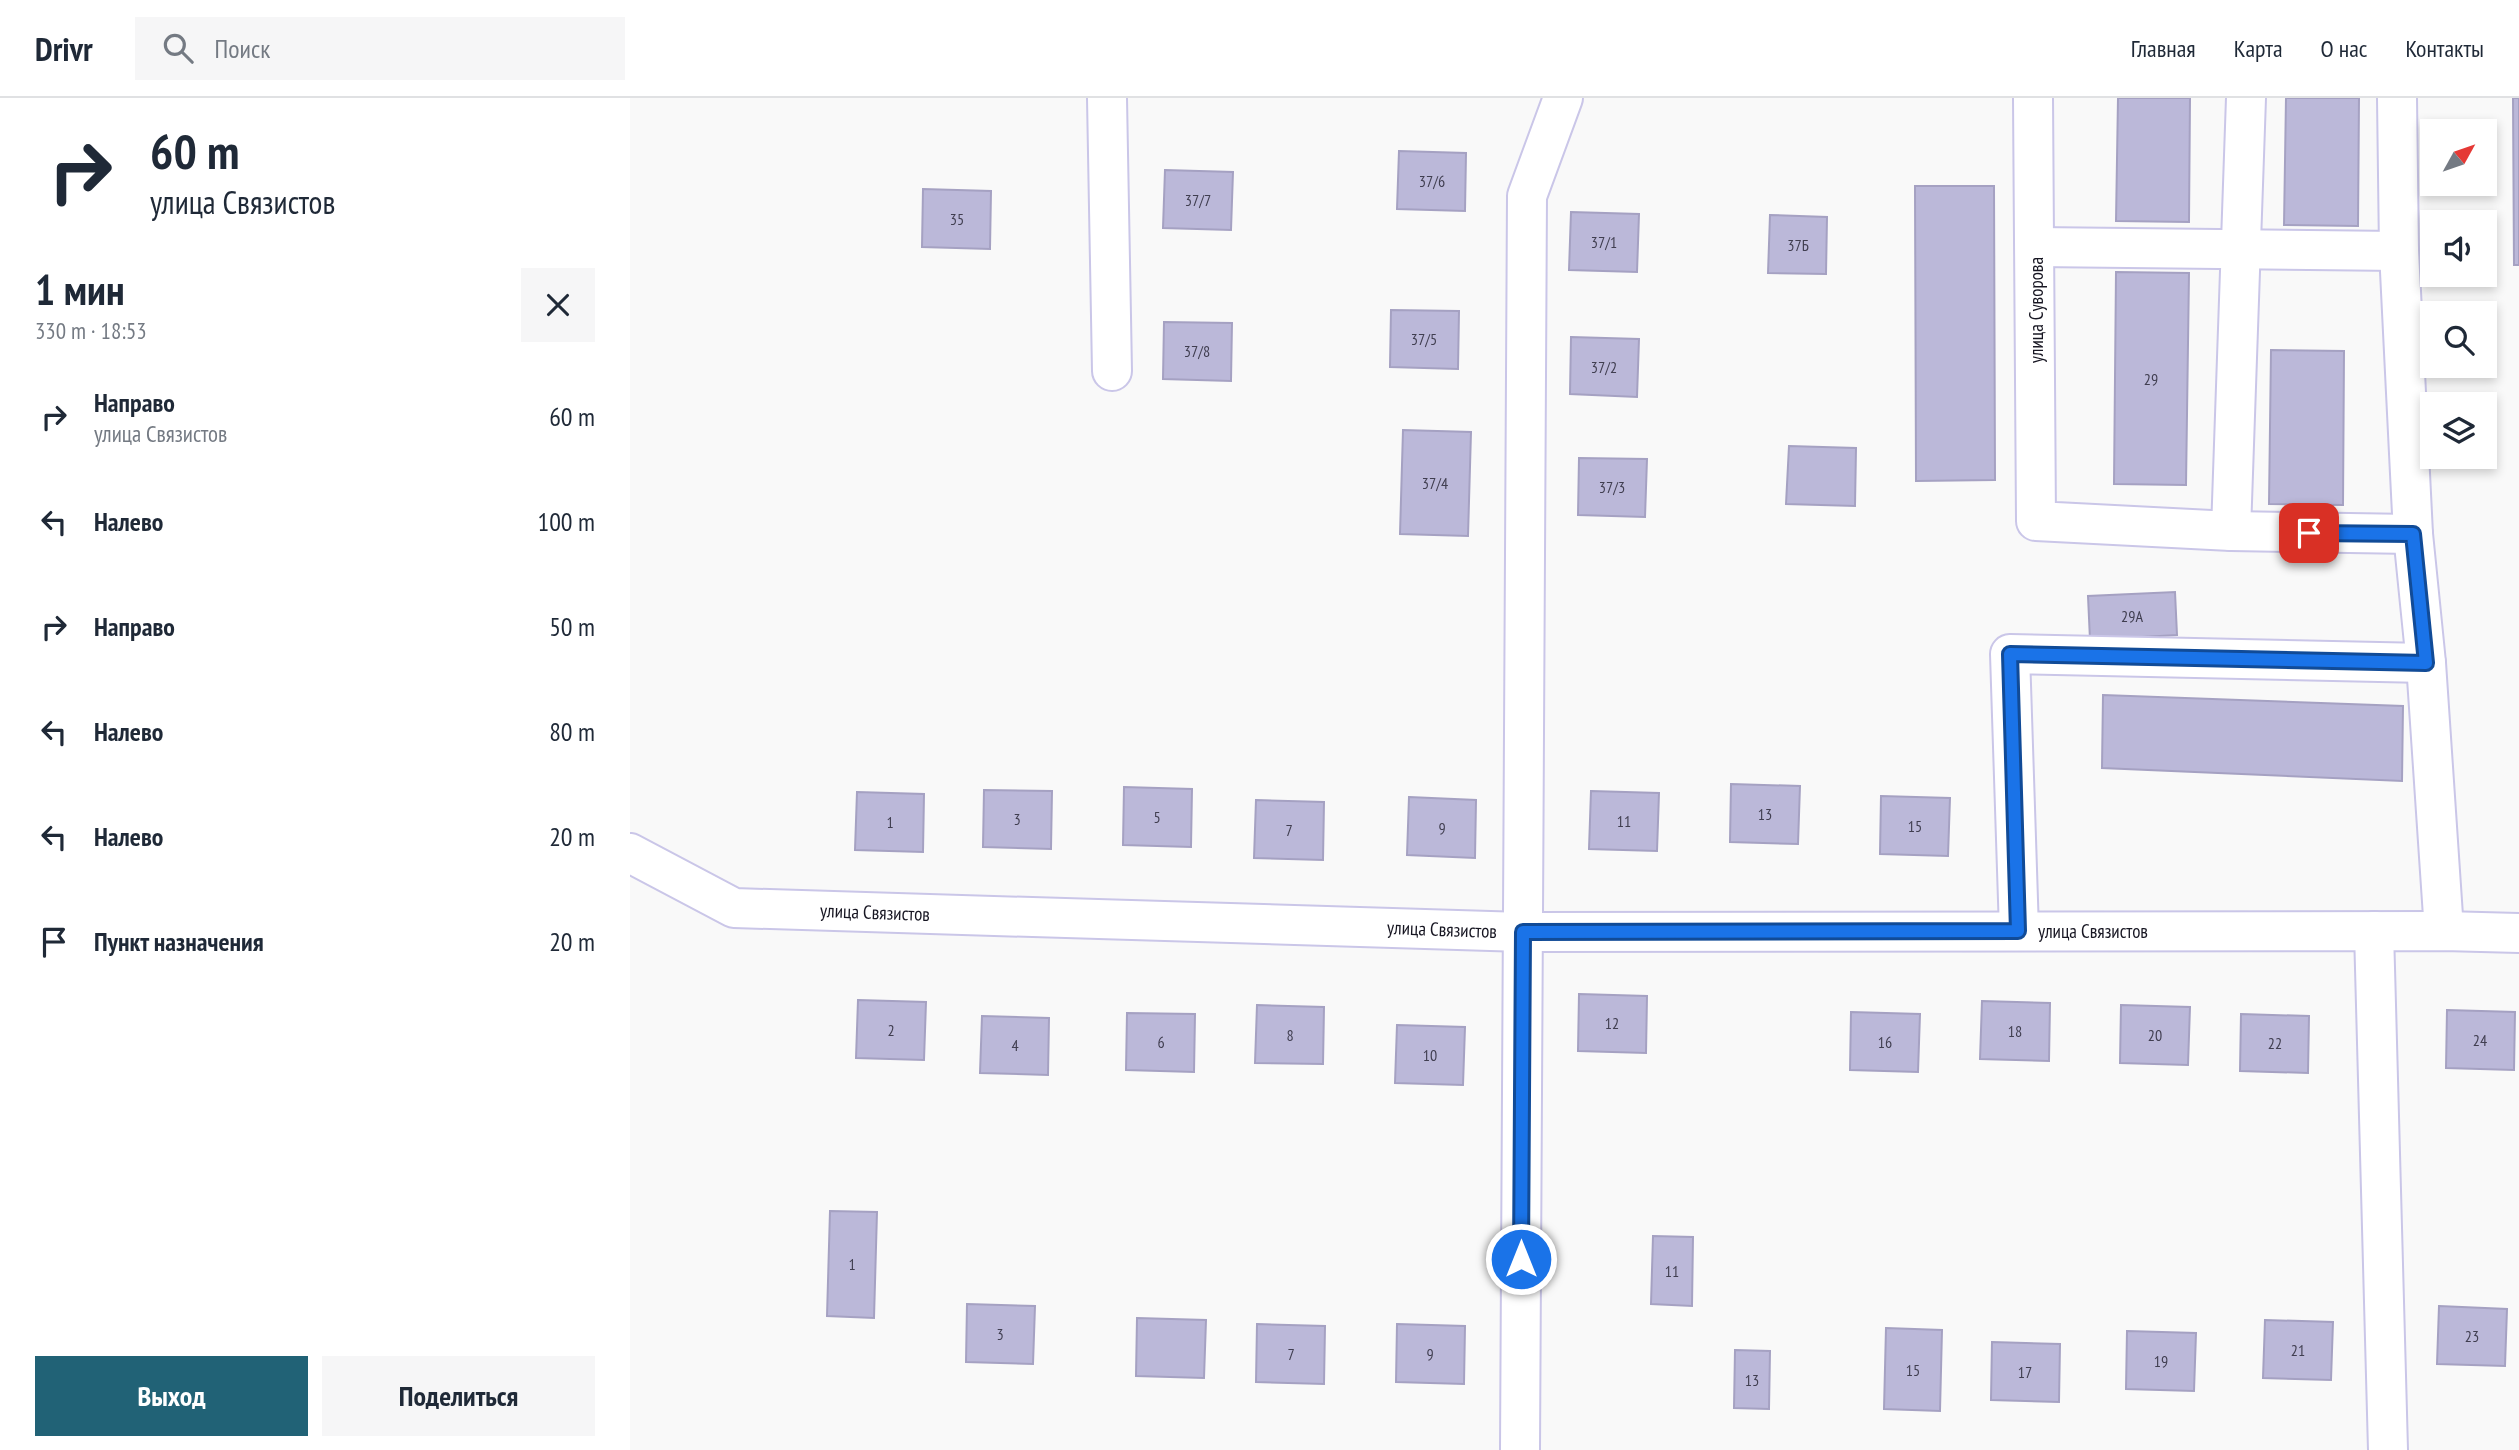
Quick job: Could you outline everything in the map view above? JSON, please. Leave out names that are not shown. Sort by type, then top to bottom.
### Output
[{"type":"street","points":[[1107,98],[1112,371]]},
{"type":"street","points":[[1520,1450],[1527,196],[1563,98]]},
{"type":"street","name":"улица Суворова","points":[[2033,98],[2036,521],[2231,531]]},
{"type":"street","points":[[2246,98],[2231,531],[2413,534]]},
{"type":"street","points":[[2397,98],[2399,251],[2413,534],[2426,663],[2444,931]]},
{"type":"street","points":[[2036,247],[2399,251]]},
{"type":"street","points":[[2018,931],[2010,654],[2426,663]]},
{"type":"street","name":"улица Связистов","points":[[630,853],[734,908],[1523,932],[2519,933]]},
{"type":"street","points":[[2374,931],[2388,1450]]},
{"type":"building","points":[[2118,98],[2190,98],[2189,222],[2116,221]]},
{"type":"building","points":[[2286,98],[2359,98],[2358,226],[2284,225]]},
{"type":"building","points":[[2513,98],[2519,98],[2519,265],[2514,265]]},
{"type":"building","points":[[1399,151],[1466,153],[1465,211],[1397,209]]},
{"type":"building","points":[[1165,170],[1233,172],[1231,230],[1163,228]]},
{"type":"building","points":[[1915,186],[1994,186],[1995,480],[1916,481]]},
{"type":"building","points":[[923,189],[991,191],[990,249],[922,247]]},
{"type":"building","points":[[1571,212],[1639,214],[1637,272],[1569,270]]},
{"type":"building","points":[[1770,215],[1827,217],[1826,274],[1768,273]]},
{"type":"building","points":[[2116,272],[2189,273],[2186,485],[2114,484]]},
{"type":"building","points":[[1391,310],[1459,311],[1458,369],[1390,367]]},
{"type":"building","points":[[1164,322],[1232,323],[1231,381],[1163,379]]},
{"type":"building","points":[[1571,337],[1639,339],[1637,397],[1570,394]]},
{"type":"building","points":[[2271,350],[2344,351],[2343,505],[2269,504]]},
{"type":"building","points":[[1403,430],[1471,432],[1468,536],[1400,534]]},
{"type":"building","points":[[1789,446],[1856,448],[1855,506],[1786,504]]},
{"type":"building","points":[[1579,458],[1647,459],[1645,517],[1578,515]]},
{"type":"building","points":[[2175,592],[2177,635],[2090,640],[2088,596]]},
{"type":"building","points":[[2103,695],[2403,706],[2402,781],[2102,768]]},
{"type":"building","points":[[1731,784],[1800,786],[1798,844],[1730,842]]},
{"type":"building","points":[[1124,787],[1192,789],[1191,847],[1123,845]]},
{"type":"building","points":[[984,790],[1052,791],[1051,849],[983,847]]},
{"type":"building","points":[[1591,791],[1659,793],[1657,851],[1589,849]]},
{"type":"building","points":[[857,792],[924,794],[923,852],[855,850]]},
{"type":"building","points":[[1881,796],[1950,798],[1948,856],[1880,854]]},
{"type":"building","points":[[1409,797],[1476,800],[1475,858],[1407,855]]},
{"type":"building","points":[[1256,800],[1324,802],[1323,860],[1254,858]]},
{"type":"building","points":[[1579,994],[1647,996],[1646,1053],[1578,1051]]},
{"type":"building","points":[[858,1000],[926,1002],[924,1060],[856,1058]]},
{"type":"building","points":[[1982,1001],[2050,1003],[2049,1061],[1980,1059]]},
{"type":"building","points":[[1257,1005],[1324,1007],[1323,1064],[1255,1063]]},
{"type":"building","points":[[2121,1005],[2190,1007],[2188,1065],[2120,1063]]},
{"type":"building","points":[[2447,1010],[2515,1012],[2514,1070],[2446,1068]]},
{"type":"building","points":[[1851,1012],[1920,1014],[1918,1072],[1850,1070]]},
{"type":"building","points":[[1127,1013],[1195,1014],[1194,1072],[1126,1070]]},
{"type":"building","points":[[2241,1014],[2309,1016],[2308,1073],[2240,1071]]},
{"type":"building","points":[[982,1016],[1049,1018],[1048,1075],[980,1073]]},
{"type":"building","points":[[1397,1025],[1465,1027],[1463,1085],[1395,1083]]},
{"type":"building","points":[[830,1211],[877,1212],[874,1318],[827,1316]]},
{"type":"building","points":[[1653,1236],[1693,1237],[1692,1306],[1651,1304]]},
{"type":"building","points":[[967,1304],[1035,1306],[1033,1364],[966,1362]]},
{"type":"building","points":[[2439,1306],[2507,1309],[2505,1366],[2437,1364]]},
{"type":"building","points":[[1137,1318],[1206,1320],[1204,1378],[1136,1376]]},
{"type":"building","points":[[2265,1320],[2333,1322],[2331,1380],[2263,1378]]},
{"type":"building","points":[[1257,1324],[1325,1326],[1324,1384],[1256,1382]]},
{"type":"building","points":[[1397,1324],[1465,1326],[1464,1384],[1396,1382]]},
{"type":"building","points":[[1886,1328],[1942,1330],[1940,1411],[1884,1409]]},
{"type":"building","points":[[2127,1331],[2196,1333],[2194,1391],[2126,1389]]},
{"type":"building","points":[[1992,1342],[2060,1344],[2059,1402],[1991,1400]]},
{"type":"building","points":[[1735,1350],[1770,1351],[1769,1409],[1734,1408]]},
{"type":"route","points":[[1521,1259],[1523,932],[2018,931],[2010,654],[2426,663],[2413,534],[2309,533]]}]
